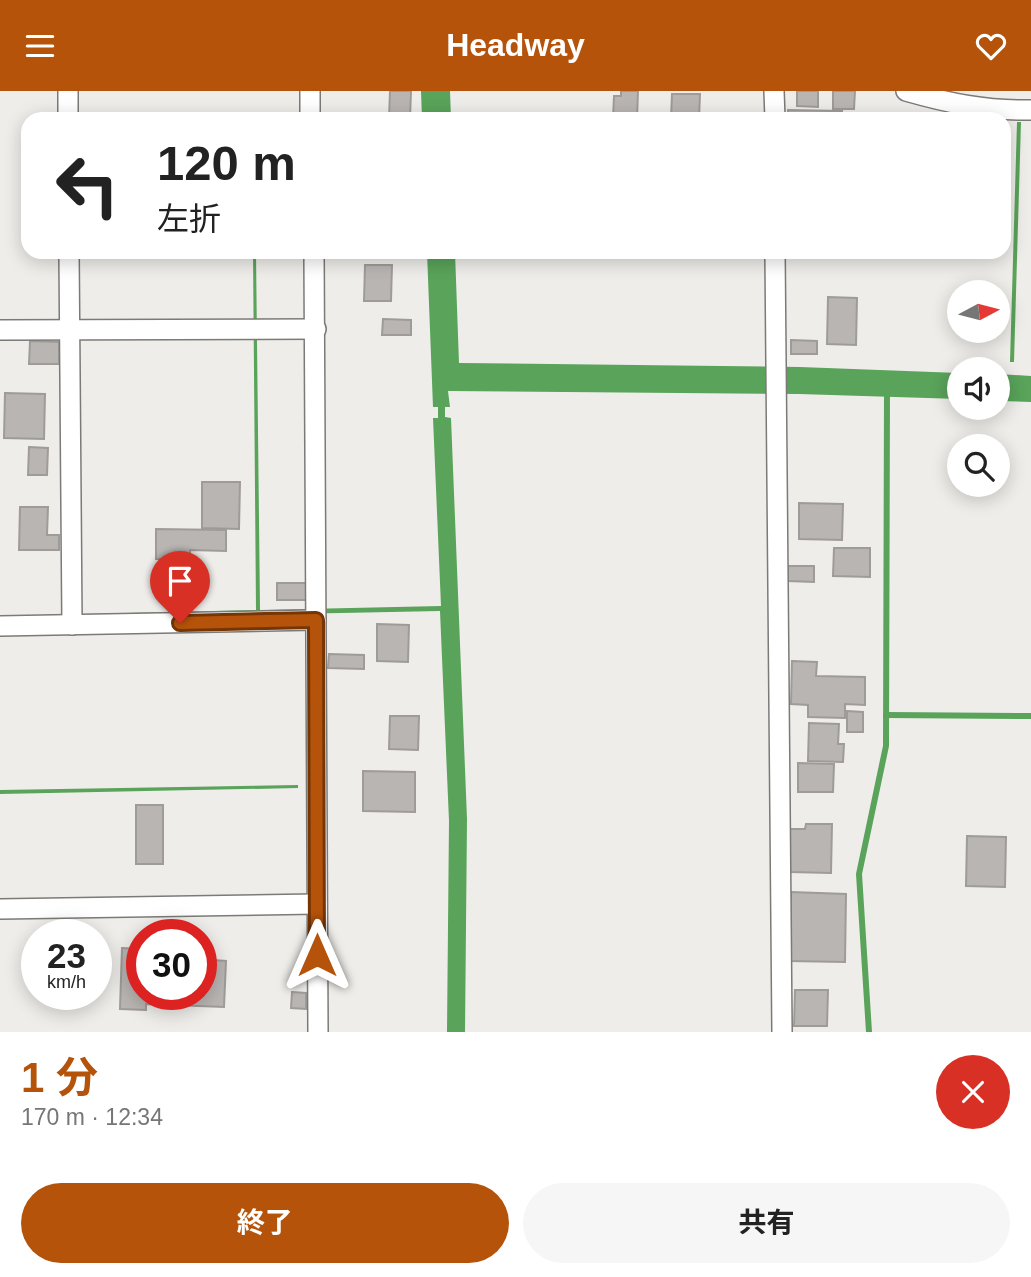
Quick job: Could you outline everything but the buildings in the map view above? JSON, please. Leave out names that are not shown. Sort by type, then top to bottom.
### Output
[{"type":"street","points":[[68,91],[68,112]]},
{"type":"street","points":[[310,91],[310,112]]},
{"type":"street","points":[[774,91],[775,112]]},
{"type":"street","points":[[906,91],[954,105],[994,111],[1031,110]]},
{"type":"street","points":[[69,259],[72,616]]},
{"type":"street","points":[[314,259],[318,1032]]},
{"type":"street","points":[[775,259],[782,1032]]},
{"type":"street","points":[[0,330],[316,329]]},
{"type":"street","points":[[0,626],[72,616],[315,611]]},
{"type":"street","points":[[0,909],[317,904]]},
{"type":"shaded area","points":[[421,91],[450,91],[451,112],[422,112]]},
{"type":"shaded area","points":[[1017,122],[1021,122],[1014,362],[1010,362]]},
{"type":"shaded area","points":[[253,259],[256,259],[260,610],[441,606],[433,418],[438,418],[438,407],[433,407],[427,259],[455,259],[459,363],[800,367],[947,373],[947,399],[799,394],[448,391],[450,407],[445,407],[445,417],[451,418],[467,819],[465,1032],[447,1032],[449,821],[440,611],[0,620],[0,616],[256,610]]},
{"type":"shaded area","points":[[1010,375],[1031,376],[1031,402],[1010,401]]},
{"type":"shaded area","points":[[298,785],[298,788],[0,794],[0,790]]},
{"type":"waterway","points":[[869,1032],[859,874],[886,746],[887,390]]},
{"type":"waterway","points":[[886,715],[1031,716]]},
{"type":"route","points":[[180,623],[316,620],[317,955]]}]
